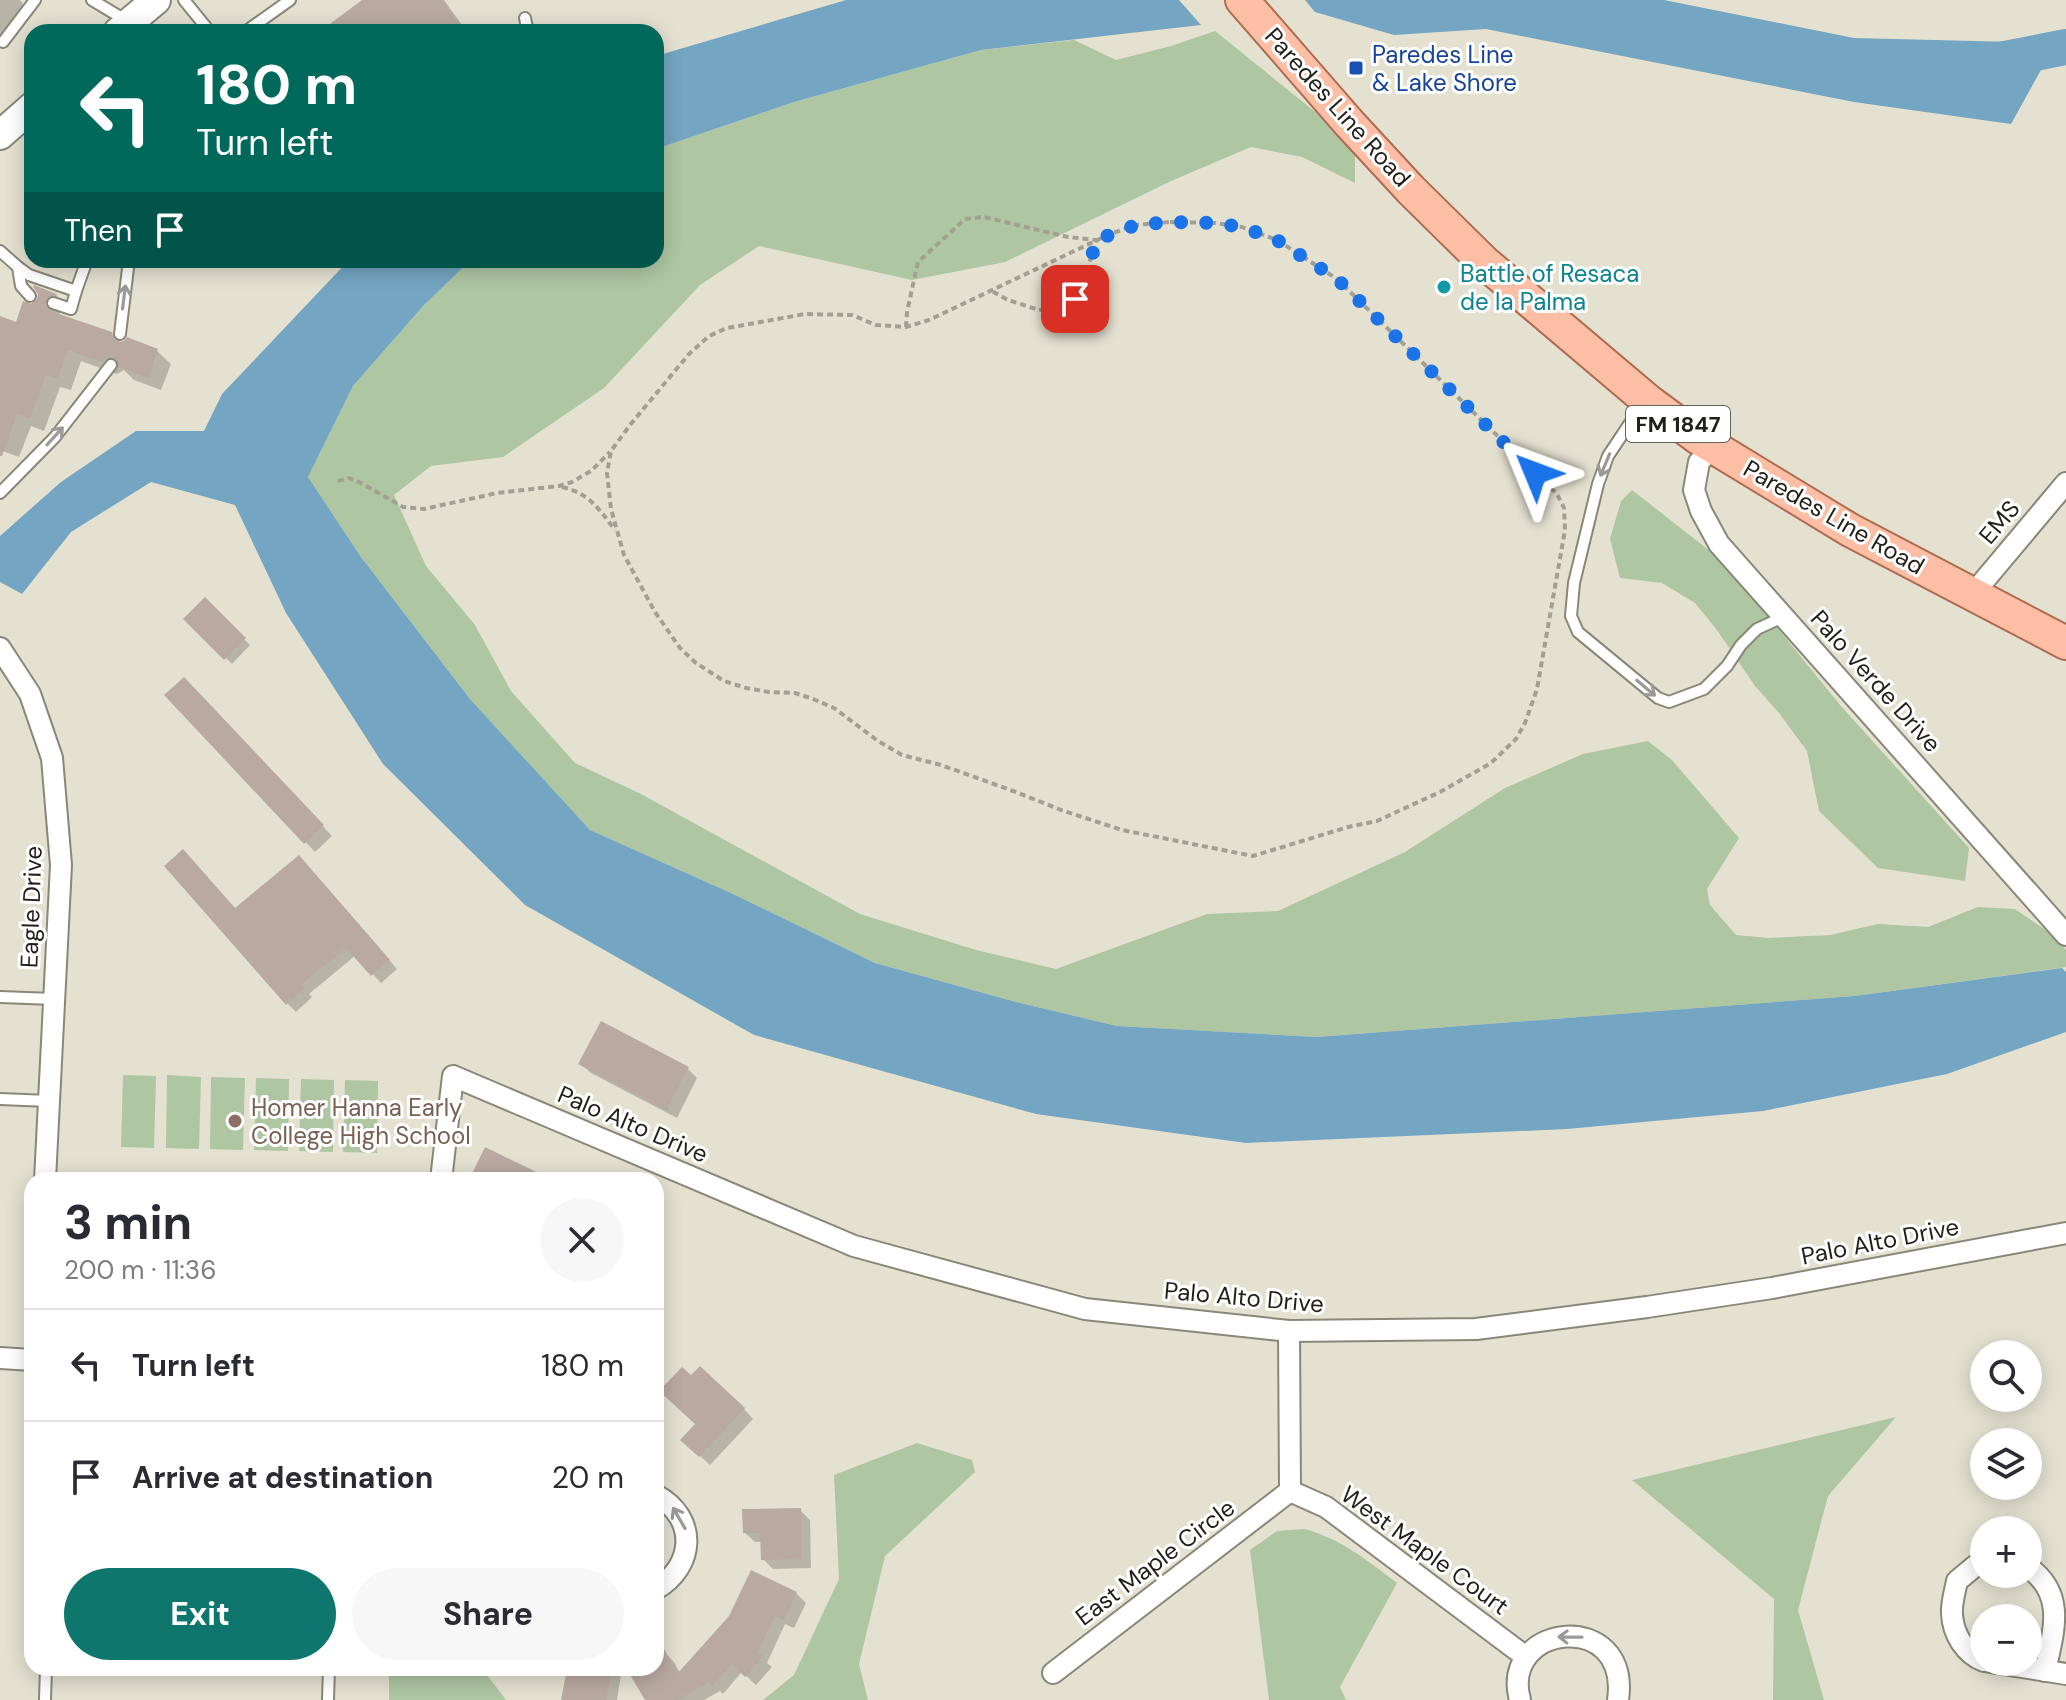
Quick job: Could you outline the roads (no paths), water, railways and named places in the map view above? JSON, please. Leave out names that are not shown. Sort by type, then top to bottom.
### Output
[{"type":"main road","points":[[128,24],[156,0]]},
{"type":"main road","name":"Paredes Line Road","points":[[1242,0],[1411,190],[1474,252],[1647,400],[1713,447],[1850,530],[2066,643]]},
{"type":"main road","points":[[0,135],[24,114]]},
{"type":"street","name":"Palo Verde Drive","points":[[1713,447],[1699,462],[1694,490],[1701,511],[1719,544],[2066,935]]},
{"type":"street","name":"EMS","points":[[1972,595],[2066,483]]},
{"type":"street","name":"Eagle Drive","points":[[0,648],[30,694],[52,758],[61,865],[45,1172]]},
{"type":"street","name":"Palo Alto Drive","points":[[442,1172],[453,1076],[854,1246],[1085,1309],[1289,1331],[1476,1329],[1772,1288],[2066,1233]]},
{"type":"street","points":[[1289,1331],[1290,1491]]},
{"type":"street","points":[[0,1358],[24,1360]]},
{"type":"street","name":"West Maple Court","points":[[1290,1491],[1326,1507],[1526,1657]]},
{"type":"street","name":"East Maple Circle","points":[[1053,1673],[1290,1491]]},
{"type":"street","points":[[664,1499],[679,1515],[686,1531],[687,1549],[681,1566],[664,1584]]},
{"type":"street","points":[[1970,1570],[1957,1581],[1952,1614],[1959,1641],[1970,1651]]},
{"type":"street","points":[[2042,1577],[2054,1595],[2057,1615],[2045,1671]]},
{"type":"street","points":[[1520,1700],[1517,1691],[1519,1674],[1526,1657],[1551,1638],[1567,1635],[1584,1637],[1610,1655],[1620,1686],[1618,1700]]},
{"type":"street","points":[[2042,1671],[2066,1674]]},
{"type":"lane","points":[[3,42],[35,0]]},
{"type":"lane","points":[[92,0],[120,24]]},
{"type":"lane","points":[[184,0],[204,24]]},
{"type":"lane","points":[[256,24],[290,0]]},
{"type":"lane","points":[[525,18],[526,24]]},
{"type":"lane","points":[[0,251],[29,275],[76,291]]},
{"type":"lane","points":[[18,267],[21,286],[30,296]]},
{"type":"lane","points":[[53,303],[71,309],[84,268]]},
{"type":"lane","points":[[120,334],[128,268]]},
{"type":"lane","points":[[0,492],[55,437],[111,365]]},
{"type":"lane","points":[[1647,400],[1608,456],[1598,484],[1574,583],[1571,616],[1578,632],[1658,698],[1669,702],[1704,689],[1757,629],[1783,617]]},
{"type":"lane","points":[[0,997],[54,999]]},
{"type":"lane","points":[[0,1099],[49,1101]]},
{"type":"lane","points":[[45,1700],[46,1676]]},
{"type":"lane","points":[[328,1700],[329,1676]]},
{"type":"water","points":[[846,0],[1179,0],[1201,25],[981,50],[794,102],[664,146],[664,54]]},
{"type":"water","points":[[1305,0],[1664,0],[1854,38],[2054,43],[2011,124],[1854,102],[1486,29],[1394,35],[1315,12]]},
{"type":"water","points":[[341,268],[463,268],[424,305],[353,386],[308,477],[361,557],[470,699],[590,830],[731,893],[875,963],[1117,1026],[1317,1037],[1855,996],[2062,968],[2066,972],[2066,1032],[1947,1074],[1763,1111],[1567,1129],[1246,1143],[1036,1114],[754,1035],[525,905],[383,764],[286,613],[235,505],[151,482],[71,532],[22,594],[0,582],[0,536],[61,482],[136,431],[204,431],[222,394]]},
{"type":"waterway","points":[[2005,59],[2066,47]]},
{"type":"place","name":"Paredes Line & Lake Shore","points":[[1356,68]]},
{"type":"place","name":"Battle of Resaca de la Palma","points":[[1444,287]]},
{"type":"place","name":"Homer Hanna Early College High School","points":[[235,1121]]}]
